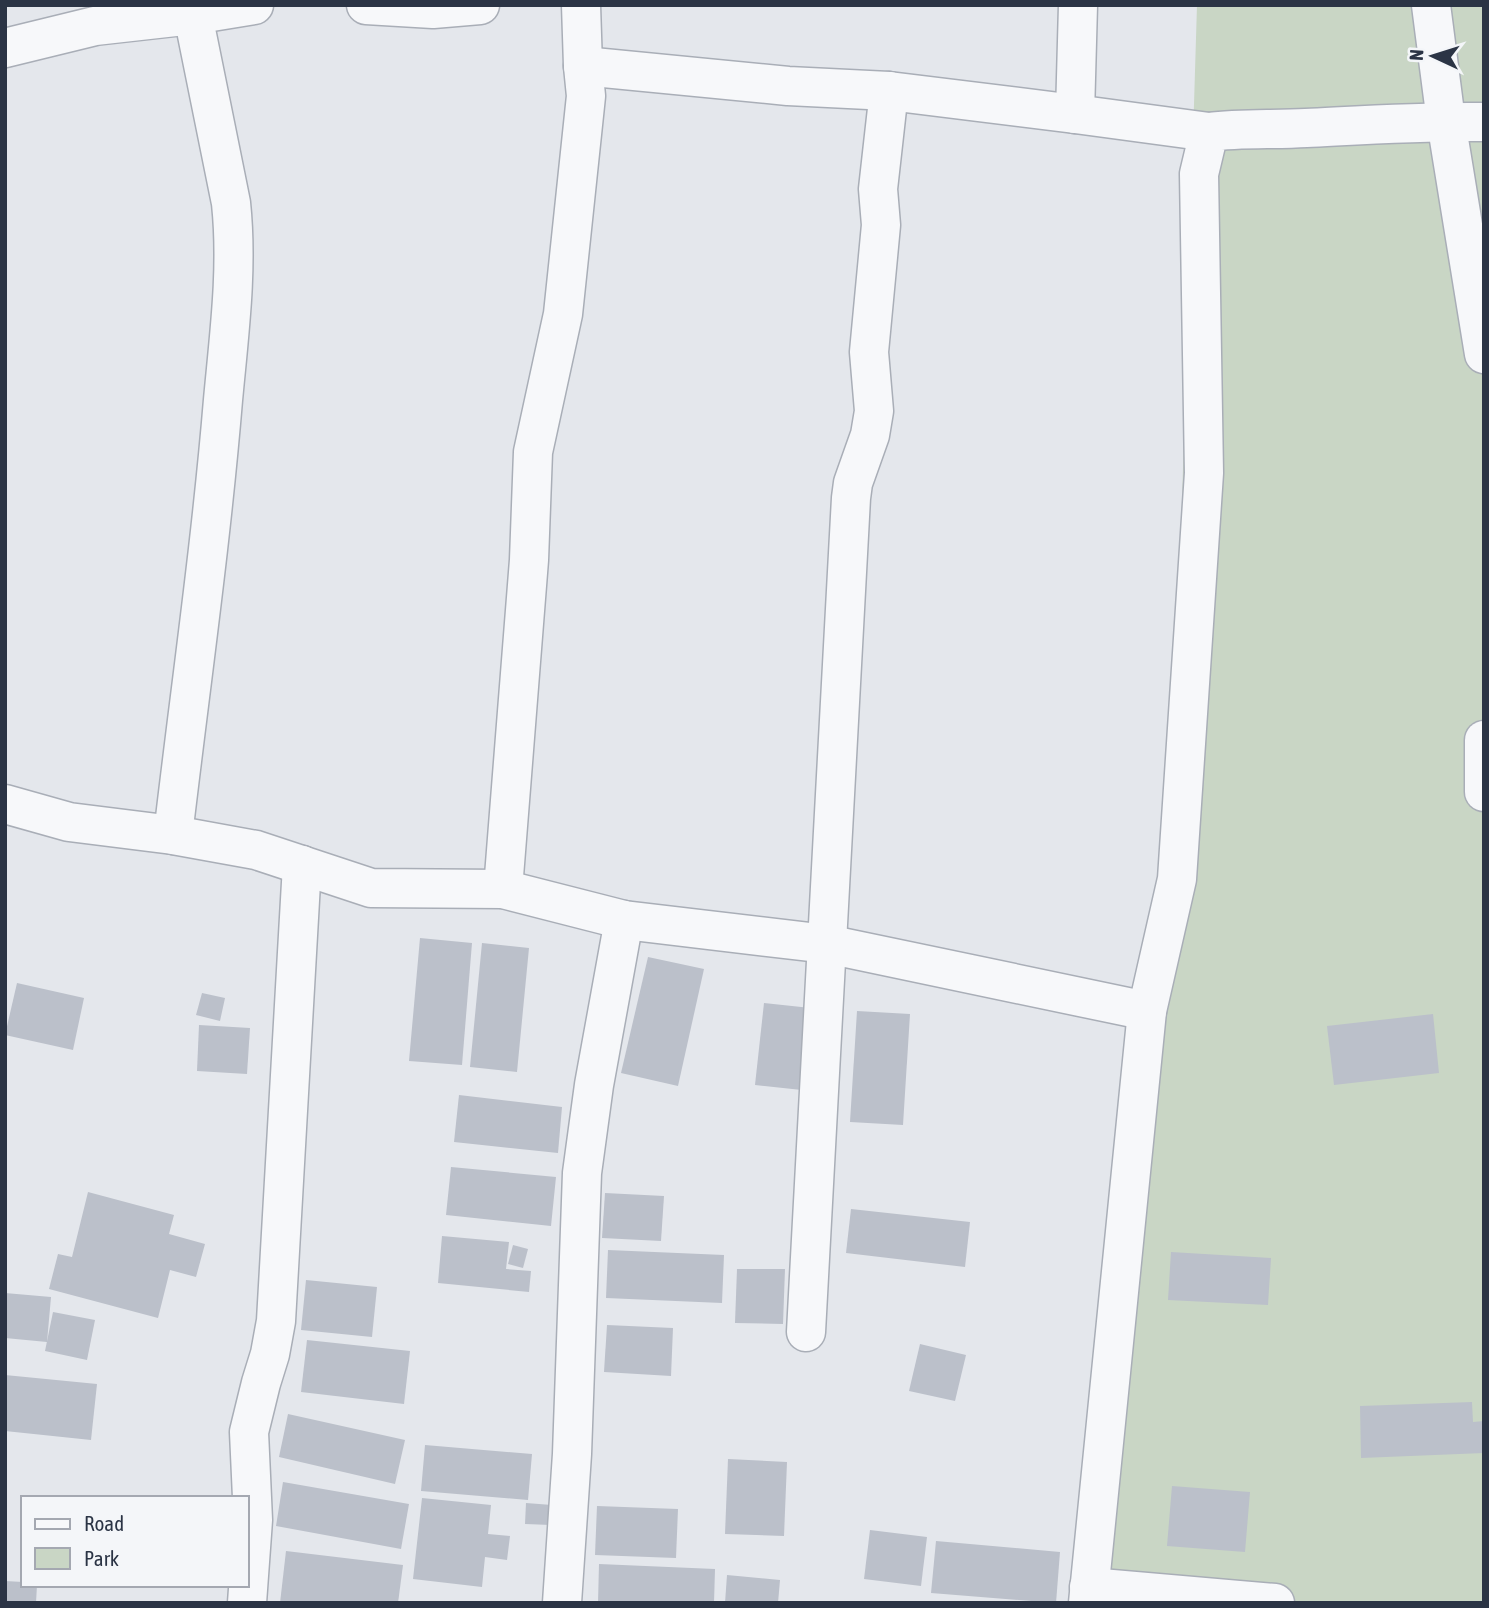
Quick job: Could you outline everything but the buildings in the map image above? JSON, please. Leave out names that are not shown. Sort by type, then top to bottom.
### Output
[{"type":"street","points":[[5,48],[95,26],[254,5]]},
{"type":"street","points":[[366,5],[433,9],[480,5]]},
{"type":"street","points":[[503,889],[529,560],[533,452],[563,314],[586,96],[581,5]]},
{"type":"street","points":[[1075,114],[1078,5]]},
{"type":"street","points":[[1431,5],[1446,121],[1484,355]]},
{"type":"street","points":[[173,835],[217,468],[234,272],[231,204],[193,15]]},
{"type":"street","points":[[583,66],[788,86],[889,91],[1209,132],[1446,121],[1484,122]]},
{"type":"street","points":[[806,1332],[851,498],[853,483],[870,435],[874,411],[869,352],[881,225],[878,189],[889,91]]},
{"type":"street","points":[[1209,132],[1199,174],[1204,473],[1177,879],[1147,1010],[1088,1595],[1275,1603]]},
{"type":"street","points":[[1484,740],[1484,792]]},
{"type":"street","points":[[5,804],[69,822],[173,835],[256,850],[370,888],[503,889],[624,920],[827,943],[1147,1010]]},
{"type":"street","points":[[247,1603],[253,1520],[249,1432],[276,1321],[302,865]]},
{"type":"street","points":[[562,1603],[572,1454],[582,1173],[594,1085],[624,920]]},
{"type":"green space","points":[[1197,5],[1484,5],[1484,1603],[1106,1603],[1169,931]]}]
